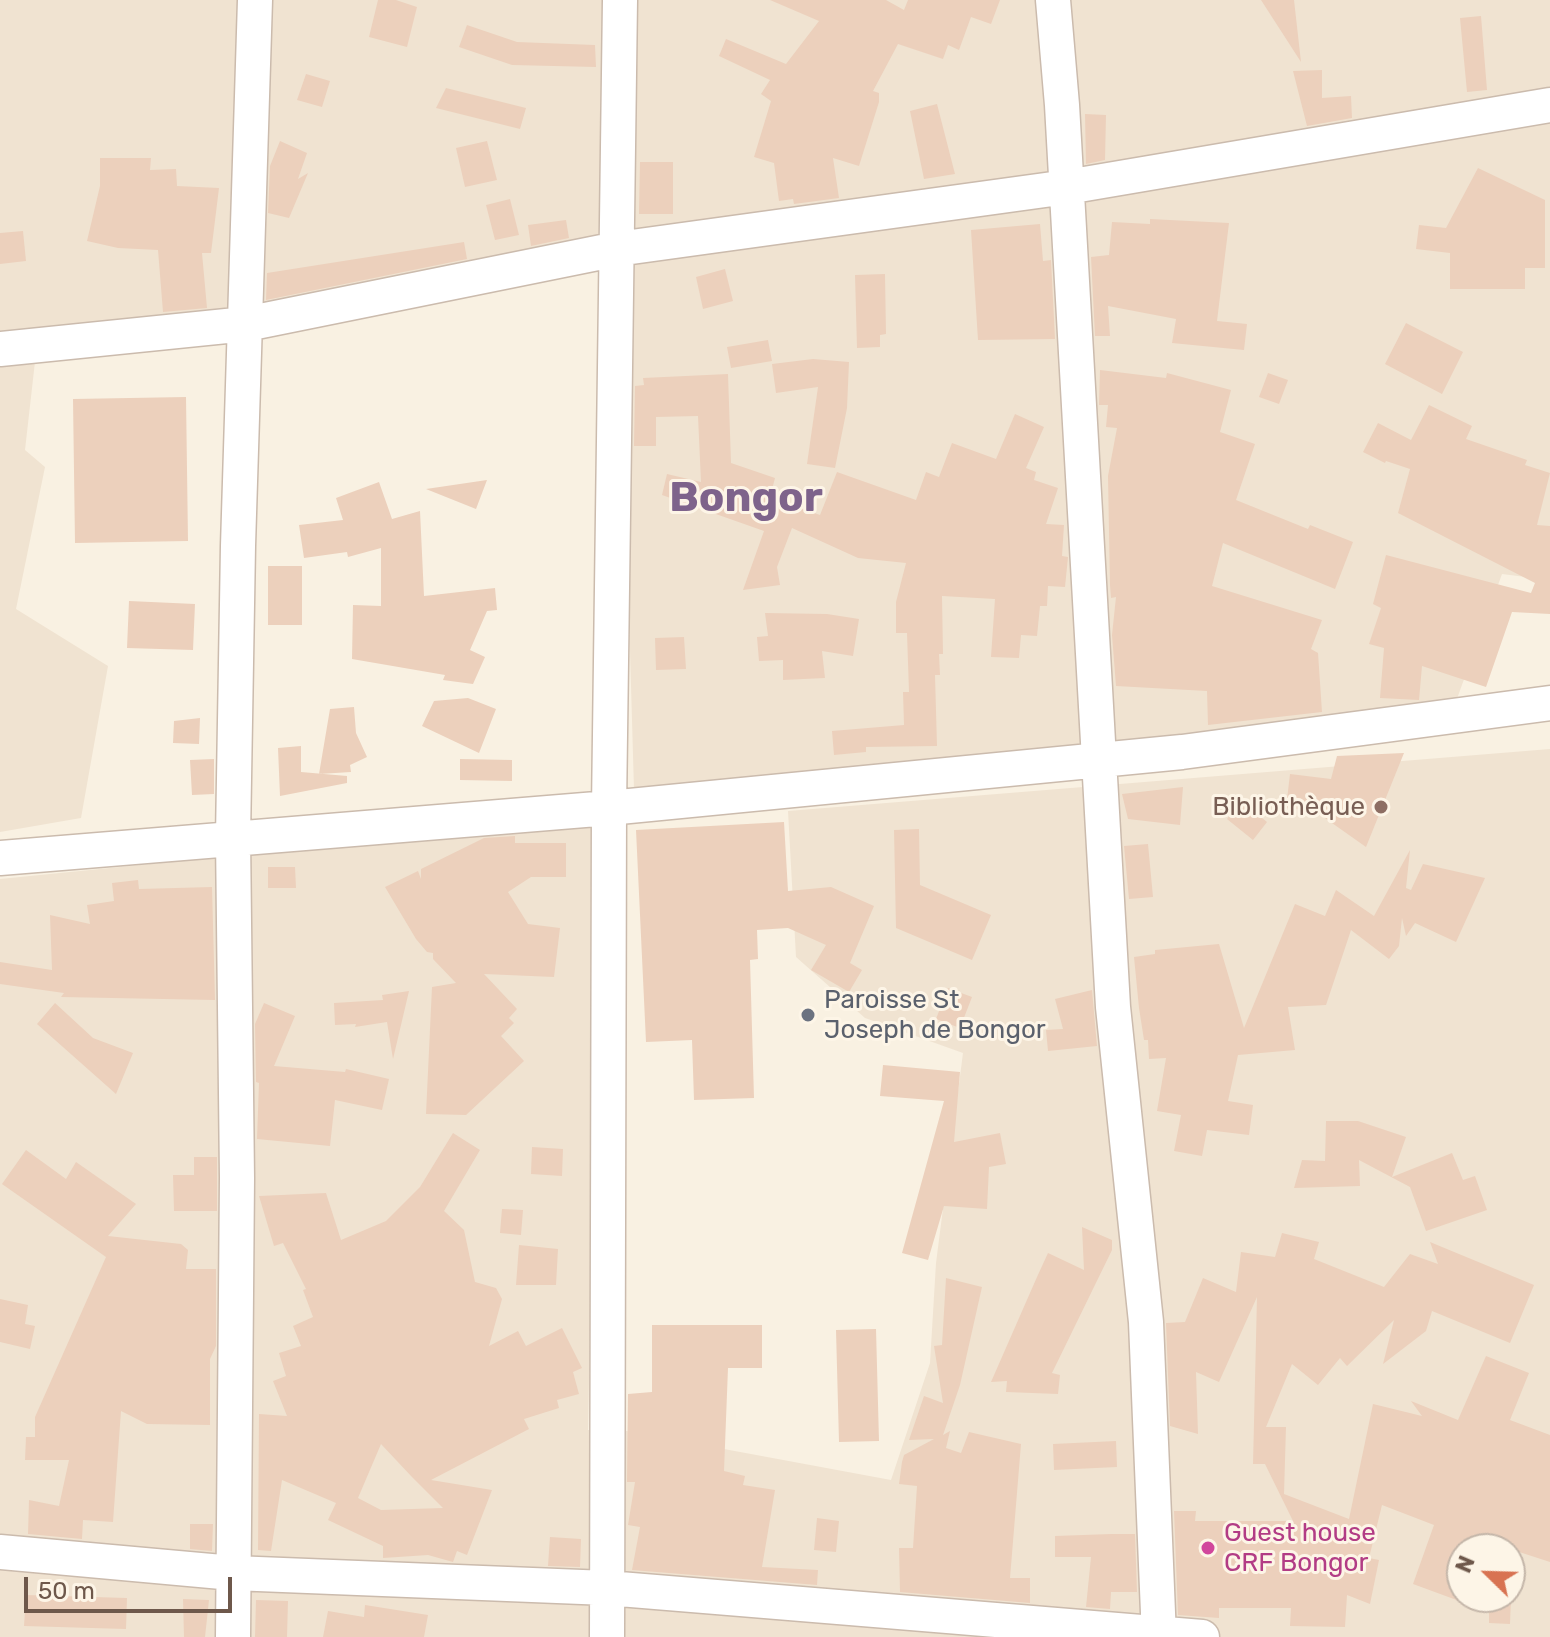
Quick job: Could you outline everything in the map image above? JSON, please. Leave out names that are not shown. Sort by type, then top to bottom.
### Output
[{"type":"street","points":[[233,1637],[237,1178],[233,837],[255,0]]},
{"type":"street","points":[[607,1637],[609,808],[620,0]]},
{"type":"street","points":[[1053,0],[1067,187],[1113,1007],[1146,1322],[1159,1635]]},
{"type":"street","points":[[0,349],[246,324],[617,249],[1067,187],[1550,105]]},
{"type":"street","points":[[0,858],[609,808],[1182,752],[1550,703]]},
{"type":"street","points":[[0,1552],[233,1573],[607,1588],[1202,1637]]},
{"type":"shaded area","points":[[0,0],[1550,0],[1550,580],[1502,574],[1454,707],[634,790],[626,511],[627,254],[37,344],[25,450],[45,467],[16,609],[108,666],[81,818],[0,832]]},
{"type":"shaded area","points":[[1550,749],[1550,1637],[0,1637],[0,879],[600,819],[588,1430],[627,1431],[891,1480],[930,1363],[936,1263],[963,1053],[865,1018],[796,957],[788,811]]},
{"type":"building","points":[[378,0],[396,0],[417,7],[407,47],[369,37]]},
{"type":"building","points":[[770,0],[886,0],[904,10],[908,0],[1000,0],[991,24],[971,17],[959,50],[948,45],[943,59],[898,44],[873,91],[879,93],[879,102],[859,166],[833,158],[839,198],[794,204],[793,199],[779,201],[774,163],[754,157],[771,101],[761,94],[770,80],[719,56],[726,39],[786,64],[819,21]]},
{"type":"building","points":[[1261,0],[1294,0],[1301,62]]},
{"type":"building","points":[[1481,16],[1487,90],[1467,92],[1460,18]]},
{"type":"building","points":[[467,25],[517,42],[595,45],[596,67],[512,65],[459,47]]},
{"type":"building","points":[[1322,70],[1322,98],[1351,96],[1352,118],[1307,126],[1293,71]]},
{"type":"building","points":[[306,74],[330,81],[322,107],[297,100]]},
{"type":"building","points":[[446,88],[526,108],[520,129],[436,108]]},
{"type":"building","points":[[937,104],[955,174],[924,179],[910,111]]},
{"type":"building","points":[[1085,114],[1106,115],[1105,160],[1086,164]]},
{"type":"building","points":[[280,141],[307,153],[298,179],[308,173],[289,218],[268,213],[270,166]]},
{"type":"building","points":[[487,141],[497,180],[465,187],[456,148]]},
{"type":"building","points":[[100,158],[151,158],[150,170],[176,169],[177,186],[219,188],[211,253],[202,253],[207,308],[163,312],[158,250],[118,248],[87,241],[100,186]]},
{"type":"building","points":[[640,162],[673,162],[673,214],[639,214]]},
{"type":"building","points":[[1478,168],[1545,200],[1545,268],[1525,268],[1525,289],[1450,289],[1450,253],[1416,249],[1419,225],[1446,228]]},
{"type":"building","points":[[510,199],[519,235],[495,240],[486,205]]},
{"type":"building","points":[[1150,219],[1229,223],[1217,321],[1247,324],[1244,350],[1172,343],[1176,319],[1108,306],[1110,336],[1095,336],[1091,257],[1109,255],[1112,222],[1150,224]]},
{"type":"building","points":[[566,220],[569,238],[531,246],[528,225]]},
{"type":"building","points":[[1040,224],[1043,261],[1051,260],[1055,339],[978,340],[971,230]]},
{"type":"building","points":[[23,231],[26,261],[0,264],[0,233]]},
{"type":"building","points":[[464,242],[467,259],[266,300],[267,273]]},
{"type":"building","points":[[725,269],[733,301],[703,309],[696,277]]},
{"type":"building","points":[[885,274],[886,334],[880,335],[880,347],[857,348],[855,275]]},
{"type":"building","points":[[1406,323],[1463,352],[1442,394],[1385,364]]},
{"type":"building","points":[[768,340],[772,361],[731,368],[727,347]]},
{"type":"building","points":[[813,359],[849,362],[847,408],[835,468],[807,464],[818,387],[776,393],[772,364]]},
{"type":"building","points":[[1100,370],[1166,378],[1167,373],[1231,390],[1220,432],[1255,444],[1236,500],[1308,529],[1310,525],[1353,542],[1335,589],[1223,543],[1212,586],[1322,620],[1311,649],[1318,653],[1322,712],[1208,725],[1207,691],[1116,686],[1112,635],[1116,597],[1111,598],[1110,585],[1108,476],[1117,428],[1106,427],[1108,405],[1099,405]]},
{"type":"building","points":[[1268,373],[1288,380],[1279,404],[1259,397]]},
{"type":"building","points":[[728,374],[731,463],[775,478],[770,497],[820,515],[837,472],[916,500],[926,472],[939,477],[952,443],[996,459],[1015,414],[1044,427],[1026,468],[1036,472],[1034,480],[1058,488],[1046,524],[1064,525],[1062,556],[1068,557],[1065,587],[1048,586],[1047,606],[1040,606],[1037,636],[1021,635],[1019,658],[991,657],[995,599],[942,596],[943,654],[939,654],[940,675],[935,675],[937,746],[866,747],[866,752],[834,755],[832,731],[904,725],[903,692],[909,692],[907,633],[896,633],[896,602],[906,563],[858,558],[792,528],[777,567],[780,585],[743,590],[764,531],[662,495],[667,474],[701,482],[698,416],[656,417],[656,446],[634,446],[635,386],[644,385],[643,378]]},
{"type":"building","points":[[186,397],[188,541],[75,543],[73,399]]},
{"type":"building","points":[[1429,405],[1472,426],[1466,439],[1527,460],[1525,465],[1550,473],[1537,525],[1550,526],[1550,614],[1512,612],[1486,687],[1422,666],[1419,700],[1380,698],[1384,648],[1369,644],[1381,608],[1373,604],[1386,555],[1531,593],[1535,583],[1398,513],[1410,469],[1385,463],[1363,452],[1378,423],[1411,440]]},
{"type":"building","points":[[487,480],[476,509],[426,489]]},
{"type":"building","points":[[379,482],[392,519],[420,511],[424,596],[495,588],[497,610],[487,611],[470,650],[485,657],[473,684],[443,680],[445,675],[352,659],[353,605],[381,606],[381,548],[348,557],[347,552],[304,558],[299,525],[343,520],[336,498]]},
{"type":"building","points":[[268,566],[302,566],[302,625],[268,625]]},
{"type":"building","points":[[129,601],[195,604],[193,650],[127,648]]},
{"type":"building","points":[[765,613],[827,614],[859,619],[853,656],[822,651],[825,678],[783,680],[783,660],[759,661],[757,637],[768,636]]},
{"type":"building","points":[[684,637],[686,669],[656,670],[655,638]]},
{"type":"building","points":[[468,698],[496,709],[479,753],[422,726],[434,701]]},
{"type":"building","points":[[354,707],[356,733],[367,757],[350,765],[351,772],[319,774],[330,709]]},
{"type":"building","points":[[200,718],[199,744],[173,743],[174,721]]},
{"type":"building","points":[[301,746],[301,772],[347,776],[347,783],[280,796],[278,748]]},
{"type":"building","points":[[1404,753],[1366,847],[1315,811],[1286,808],[1290,774],[1331,779],[1337,756]]},
{"type":"building","points":[[214,759],[214,794],[192,795],[190,760]]},
{"type":"building","points":[[460,759],[512,760],[512,781],[460,780]]},
{"type":"building","points":[[1183,787],[1180,825],[1128,819],[1122,794]]},
{"type":"building","points":[[1241,801],[1267,822],[1253,840],[1227,819]]},
{"type":"building","points":[[784,822],[788,891],[831,887],[874,906],[850,963],[862,970],[849,992],[811,970],[826,945],[788,928],[757,930],[758,959],[750,960],[754,1098],[694,1100],[692,1040],[646,1042],[636,830]]},
{"type":"building","points":[[919,829],[920,885],[991,915],[972,960],[896,928],[894,830]]},
{"type":"building","points":[[515,836],[515,843],[566,843],[566,877],[531,877],[508,892],[528,924],[560,928],[554,977],[484,974],[517,1009],[509,1018],[514,1023],[501,1036],[524,1061],[466,1115],[426,1114],[432,987],[456,983],[433,959],[433,953],[427,952],[416,939],[385,887],[418,871],[421,879],[421,869],[484,838]]},
{"type":"building","points":[[1148,844],[1153,897],[1129,899],[1124,846]]},
{"type":"building","points":[[1410,850],[1406,888],[1411,890],[1423,864],[1485,878],[1456,942],[1415,923],[1406,936],[1402,918],[1399,946],[1389,959],[1351,930],[1326,1005],[1288,1007],[1295,1050],[1238,1055],[1228,1101],[1253,1105],[1249,1135],[1207,1130],[1202,1156],[1174,1151],[1181,1115],[1157,1111],[1166,1058],[1149,1059],[1148,1040],[1144,1040],[1139,1008],[1134,957],[1155,954],[1155,950],[1219,944],[1244,1028],[1295,904],[1325,916],[1336,890],[1374,916]]},
{"type":"building","points":[[268,867],[295,867],[296,888],[268,888]]},
{"type":"building","points":[[138,880],[139,889],[212,887],[215,1000],[61,997],[64,993],[0,984],[0,962],[52,970],[50,915],[90,924],[87,905],[114,901],[112,883]]},
{"type":"building","points":[[948,988],[972,997],[960,1028],[936,1019]]},
{"type":"building","points":[[1092,990],[1097,1046],[1048,1051],[1046,1030],[1063,1029],[1055,999]]},
{"type":"building","points":[[409,991],[393,1059],[387,1022],[355,1027],[356,1024],[335,1025],[334,1003],[383,1000],[382,995]]},
{"type":"building","points":[[55,1003],[93,1038],[133,1053],[116,1094],[37,1024]]},
{"type":"building","points":[[264,1003],[295,1016],[274,1066],[345,1072],[346,1069],[389,1079],[382,1110],[335,1100],[330,1146],[257,1139],[259,1083],[256,1082],[255,1024]]},
{"type":"building","points":[[883,1065],[960,1072],[954,1142],[1000,1133],[1006,1164],[989,1167],[987,1209],[944,1206],[928,1260],[902,1253],[944,1101],[880,1096]]},
{"type":"building","points":[[1326,1121],[1358,1121],[1406,1137],[1392,1177],[1452,1153],[1463,1180],[1475,1176],[1487,1210],[1426,1231],[1410,1187],[1359,1160],[1360,1186],[1294,1188],[1302,1160],[1325,1161]]},
{"type":"building","points":[[453,1133],[480,1150],[444,1211],[464,1230],[475,1282],[496,1288],[502,1299],[489,1346],[518,1331],[526,1346],[562,1328],[582,1368],[573,1372],[579,1394],[557,1400],[559,1408],[524,1419],[529,1429],[431,1480],[492,1490],[467,1555],[457,1551],[453,1562],[428,1555],[383,1558],[383,1546],[328,1520],[336,1503],[282,1480],[271,1551],[258,1550],[259,1414],[287,1416],[273,1381],[286,1376],[279,1353],[301,1346],[293,1326],[313,1317],[303,1290],[306,1289],[283,1243],[274,1246],[259,1196],[326,1193],[341,1240],[386,1221],[420,1187]],"holes":[[[381,1444],[443,1508],[381,1510],[358,1498]]]},
{"type":"building","points":[[532,1147],[563,1149],[562,1176],[531,1174]]},
{"type":"building","points":[[26,1150],[66,1179],[76,1162],[136,1204],[108,1236],[181,1244],[188,1250],[186,1269],[216,1269],[216,1346],[210,1359],[210,1425],[147,1424],[121,1411],[113,1522],[83,1520],[82,1539],[28,1534],[29,1500],[59,1506],[69,1460],[25,1460],[26,1437],[35,1437],[35,1417],[106,1257],[2,1184]]},
{"type":"building","points":[[194,1157],[217,1157],[217,1211],[174,1211],[173,1175],[194,1175]]},
{"type":"building","points":[[502,1209],[523,1210],[521,1235],[500,1233]]},
{"type":"building","points":[[1082,1227],[1112,1240],[1112,1250],[1052,1373],[1060,1375],[1058,1394],[1006,1392],[1007,1381],[991,1382],[1048,1253],[1084,1270]]},
{"type":"building","points":[[1282,1233],[1319,1242],[1314,1259],[1384,1287],[1410,1254],[1438,1264],[1430,1242],[1534,1285],[1510,1343],[1432,1311],[1426,1331],[1383,1364],[1394,1320],[1347,1366],[1340,1358],[1318,1385],[1292,1364],[1266,1427],[1286,1427],[1284,1494],[1349,1519],[1373,1404],[1422,1416],[1411,1401],[1458,1420],[1486,1356],[1529,1373],[1510,1420],[1550,1435],[1550,1562],[1526,1554],[1526,1533],[1446,1533],[1446,1596],[1413,1584],[1434,1525],[1382,1505],[1369,1558],[1379,1560],[1370,1604],[1347,1595],[1345,1627],[1290,1626],[1291,1608],[1219,1608],[1219,1618],[1178,1615],[1174,1511],[1196,1511],[1195,1521],[1293,1521],[1265,1464],[1253,1464],[1257,1297],[1219,1382],[1196,1372],[1198,1434],[1170,1426],[1166,1323],[1185,1322],[1203,1278],[1236,1292],[1241,1252],[1275,1257]]},
{"type":"building","points":[[519,1245],[558,1249],[556,1285],[516,1285]]},
{"type":"building","points":[[946,1278],[982,1287],[960,1385],[943,1435],[950,1431],[946,1448],[961,1453],[969,1432],[1021,1444],[1010,1578],[1030,1578],[1030,1603],[900,1592],[899,1548],[913,1548],[917,1486],[899,1484],[902,1462],[904,1455],[934,1439],[909,1440],[924,1396],[943,1403],[934,1346],[942,1345]]},
{"type":"building","points":[[0,1299],[28,1305],[25,1324],[35,1326],[30,1349],[0,1342]]},
{"type":"building","points":[[652,1325],[762,1325],[762,1368],[728,1368],[724,1471],[745,1476],[743,1485],[775,1490],[762,1567],[818,1570],[817,1585],[632,1570],[640,1527],[628,1525],[635,1482],[627,1482],[628,1394],[652,1392]]},
{"type":"building","points":[[876,1329],[879,1441],[839,1442],[836,1330]]},
{"type":"building","points":[[1116,1441],[1117,1467],[1054,1470],[1053,1444]]},
{"type":"building","points":[[817,1518],[839,1521],[836,1552],[814,1550]]},
{"type":"building","points":[[190,1524],[213,1524],[212,1551],[190,1549]]},
{"type":"building","points":[[1135,1534],[1137,1592],[1111,1592],[1110,1609],[1086,1607],[1091,1557],[1055,1557],[1055,1536]]},
{"type":"building","points":[[550,1537],[581,1539],[580,1567],[548,1566]]},
{"type":"building","points":[[26,1595],[127,1598],[126,1629],[24,1626]]},
{"type":"building","points":[[183,1599],[209,1600],[205,1637],[184,1637]]},
{"type":"building","points":[[256,1600],[288,1601],[287,1637],[255,1637]]},
{"type":"building","points":[[365,1605],[428,1615],[424,1637],[323,1637],[328,1611],[364,1617]]},
{"type":"building","points":[[1489,1613],[1510,1613],[1510,1624],[1489,1623]]},
{"type":"place","name":"Bibliothèque","points":[[1381,807]]},
{"type":"place","name":"Paroisse St Joseph de Bongor","points":[[808,1015]]},
{"type":"place","name":"Guest house CRF Bongor","points":[[1208,1548]]},
{"type":"district","name":"Bongor","points":[[746,499]]}]
